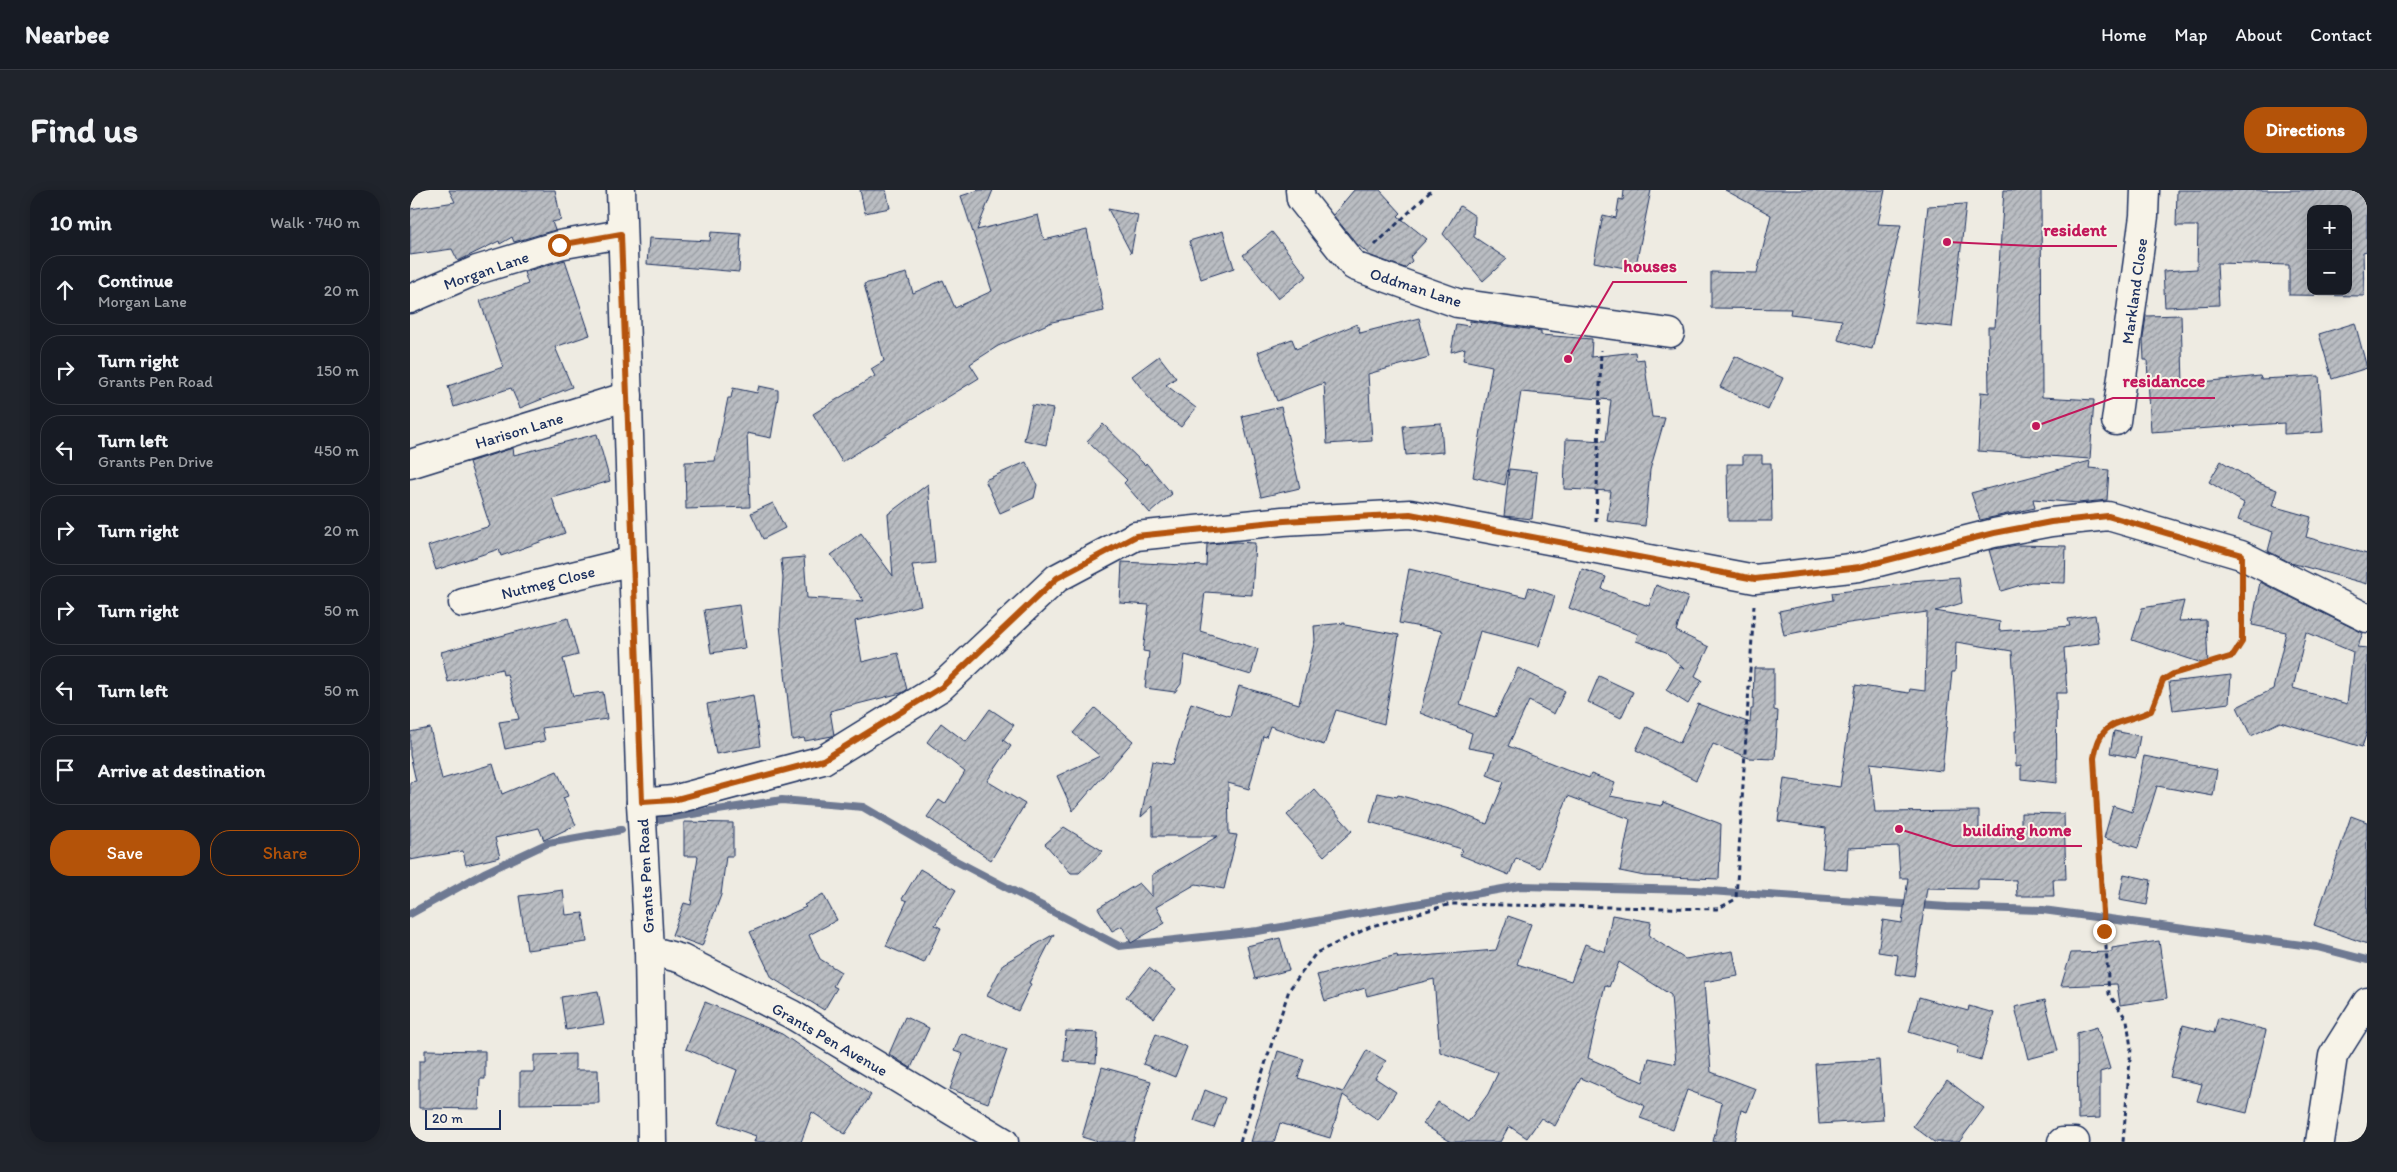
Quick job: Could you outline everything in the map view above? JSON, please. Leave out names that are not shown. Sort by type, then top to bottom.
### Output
[{"type":"street","name":"Grants Pen Road","points":[[621,190],[632,561],[649,950],[652,1142]]},
{"type":"street","name":"Oddman Lane","points":[[1300,190],[1301,199],[1354,266],[1458,303],[1603,322],[1670,333]]},
{"type":"street","name":"Markland Close","points":[[2116,421],[2144,216],[2145,190]]},
{"type":"street","name":"Morgan Lane","points":[[410,299],[477,270],[559,245],[621,234]]},
{"type":"street","name":"Harison Lane","points":[[410,464],[628,396]]},
{"type":"street","points":[[642,802],[673,800],[823,760],[942,687],[1057,578],[1136,536],[1284,521],[1410,514],[1755,579],[1860,567],[1994,533],[2051,522],[2108,516],[2242,555],[2367,618]]},
{"type":"street","name":"Nutmeg Close","points":[[463,603],[632,561]]},
{"type":"street","name":"Grants Pen Avenue","points":[[649,950],[682,959],[791,1014],[1004,1142]]},
{"type":"street","points":[[2320,1142],[2333,1056],[2367,1002]]},
{"type":"street","points":[[2062,1142],[2075,1142]]},
{"type":"path","points":[[1354,266],[1432,190]]},
{"type":"path","points":[[1595,550],[1599,377],[1603,322]]},
{"type":"path","points":[[2123,1142],[2130,1048],[2127,1020],[2109,994],[2094,758],[2097,740],[2108,726],[2151,711],[2163,680],[2173,674],[2233,656],[2242,642],[2242,555]]},
{"type":"path","points":[[1240,1142],[1289,990],[1316,953],[1372,926],[1451,904],[1717,909],[1736,899],[1739,876],[1755,579]]},
{"type":"building","points":[[449,190],[555,190],[561,220],[552,222],[555,230],[514,242],[512,237],[500,244],[499,241],[458,261],[452,249],[410,255],[410,209],[455,202]]},
{"type":"building","points":[[860,190],[886,190],[890,208],[865,213]]},
{"type":"building","points":[[979,190],[993,190],[977,230],[1038,215],[1044,240],[1087,230],[1104,311],[1052,322],[998,346],[970,364],[979,378],[842,462],[813,414],[875,376],[871,369],[884,361],[864,284],[907,273],[913,293],[943,280],[955,308],[992,291],[961,196]]},
{"type":"building","points":[[1354,190],[1380,190],[1401,213],[1398,216],[1427,239],[1410,257],[1412,261],[1405,268],[1371,256],[1357,244],[1333,215]]},
{"type":"building","points":[[1624,190],[1651,190],[1635,270],[1594,262],[1603,215],[1616,218],[1619,199],[1623,200]]},
{"type":"building","points":[[1725,190],[1885,190],[1878,224],[1901,225],[1872,349],[1838,340],[1842,320],[1790,314],[1791,309],[1711,308],[1711,272],[1757,273],[1771,215]]},
{"type":"building","points":[[2004,190],[2041,190],[2042,397],[2094,400],[2090,459],[1978,451],[1981,392],[1989,393],[1988,327],[1995,327]]},
{"type":"building","points":[[2177,190],[2367,190],[2367,251],[2363,252],[2364,296],[2289,295],[2289,265],[2217,263],[2219,305],[2165,307],[2163,271],[2197,269],[2198,226],[2176,226]]},
{"type":"building","points":[[1966,204],[1952,327],[1915,323],[1928,206]]},
{"type":"building","points":[[1460,206],[1475,216],[1474,237],[1507,259],[1483,281],[1443,234]]},
{"type":"building","points":[[1108,209],[1138,215],[1131,253]]},
{"type":"building","points":[[1223,231],[1234,268],[1201,279],[1189,241]]},
{"type":"building","points":[[711,232],[741,234],[739,272],[647,264],[649,238],[710,241]]},
{"type":"building","points":[[1272,232],[1307,276],[1278,299],[1243,255]]},
{"type":"building","points":[[565,260],[590,335],[555,347],[572,387],[520,408],[511,388],[454,407],[448,386],[503,367],[480,301],[528,284],[524,272]]},
{"type":"building","points":[[2181,315],[2183,384],[2260,376],[2261,379],[2319,376],[2323,432],[2284,434],[2284,423],[2151,432],[2147,360],[2144,360],[2143,338],[2146,316]]},
{"type":"building","points":[[1419,318],[1429,357],[1368,374],[1372,441],[1327,444],[1324,383],[1277,401],[1258,352],[1292,339],[1296,349],[1357,324],[1360,333]]},
{"type":"building","points":[[1470,321],[1541,331],[1541,335],[1592,339],[1591,357],[1635,352],[1636,360],[1644,359],[1652,417],[1665,418],[1650,470],[1645,526],[1607,521],[1611,491],[1564,489],[1566,439],[1606,441],[1611,400],[1521,392],[1505,485],[1473,477],[1492,366],[1463,360],[1465,348],[1451,352],[1456,324],[1469,326]]},
{"type":"building","points":[[2355,323],[2367,368],[2332,379],[2319,334]]},
{"type":"building","points":[[1159,356],[1176,378],[1166,385],[1196,408],[1181,427],[1157,409],[1132,376]]},
{"type":"building","points":[[1735,356],[1783,378],[1768,410],[1720,387]]},
{"type":"building","points":[[759,386],[778,390],[778,397],[771,438],[747,433],[750,507],[686,509],[685,462],[715,461],[728,398],[731,398],[733,388],[757,393]]},
{"type":"building","points":[[1032,405],[1053,409],[1046,445],[1024,440]]},
{"type":"building","points":[[1281,407],[1300,488],[1261,497],[1242,416]]},
{"type":"building","points":[[1441,423],[1443,452],[1406,455],[1403,426]]},
{"type":"building","points":[[1103,424],[1145,465],[1146,463],[1172,494],[1150,513],[1124,483],[1127,480],[1087,441]]},
{"type":"building","points":[[597,434],[610,481],[552,498],[565,533],[501,556],[499,549],[436,570],[428,546],[490,526],[469,462],[513,448],[514,455]]},
{"type":"building","points":[[1743,455],[1762,455],[1762,463],[1771,463],[1772,521],[1728,521],[1727,464],[1743,464]]},
{"type":"building","points":[[2090,461],[2089,468],[2109,470],[2107,500],[2078,503],[2033,499],[2035,508],[1980,520],[1971,493]]},
{"type":"building","points":[[2221,461],[2256,482],[2277,490],[2272,506],[2311,517],[2306,537],[2367,554],[2367,584],[2291,563],[2268,551],[2273,532],[2238,520],[2244,503],[2209,482]]},
{"type":"building","points":[[1026,462],[1037,485],[1034,498],[1000,513],[985,480]]},
{"type":"building","points":[[1509,469],[1537,472],[1532,519],[1504,516]]},
{"type":"building","points":[[928,484],[935,563],[912,565],[921,605],[855,621],[862,662],[898,653],[907,690],[830,711],[834,735],[832,736],[805,741],[804,738],[792,740],[780,625],[783,578],[781,559],[804,557],[807,598],[864,601],[831,555],[861,533],[893,576],[888,514]]},
{"type":"building","points":[[773,503],[785,528],[763,539],[751,513]]},
{"type":"building","points":[[1255,543],[1252,595],[1205,592],[1200,631],[1258,649],[1251,675],[1185,655],[1181,684],[1175,692],[1145,688],[1149,652],[1143,651],[1149,605],[1120,603],[1122,562],[1206,566],[1207,544]]},
{"type":"building","points":[[2017,545],[2066,546],[2065,583],[2031,582],[2001,591],[1989,550]]},
{"type":"building","points":[[1409,569],[1526,597],[1529,587],[1555,596],[1539,646],[1480,631],[1460,704],[1495,717],[1518,668],[1565,691],[1554,714],[1529,701],[1508,746],[1589,778],[1591,774],[1615,783],[1610,796],[1662,806],[1663,802],[1721,824],[1719,879],[1644,876],[1620,871],[1630,819],[1568,796],[1540,868],[1516,858],[1509,875],[1460,855],[1462,849],[1370,822],[1378,793],[1397,797],[1398,795],[1453,810],[1487,824],[1504,782],[1487,775],[1495,753],[1468,748],[1472,733],[1420,713],[1442,631],[1399,623]]},
{"type":"building","points":[[1582,569],[1606,577],[1602,589],[1649,606],[1656,585],[1688,597],[1676,631],[1709,647],[1695,676],[1702,680],[1688,704],[1666,690],[1680,667],[1684,669],[1666,652],[1636,641],[1638,634],[1569,608]]},
{"type":"building","points":[[1959,577],[1962,603],[1935,611],[2000,622],[1999,631],[2070,626],[2068,619],[2095,615],[2099,643],[2064,648],[2067,693],[2056,693],[2057,783],[2021,779],[2021,765],[2016,766],[2015,731],[2017,731],[2012,651],[1956,642],[1955,672],[1952,672],[1942,771],[1870,763],[1875,812],[1979,811],[1979,836],[2021,837],[2021,813],[2064,814],[2066,879],[2053,879],[2054,896],[2017,896],[2016,880],[1978,879],[1978,889],[1927,888],[1914,977],[1895,974],[1898,955],[1878,952],[1883,920],[1902,923],[1908,878],[1900,878],[1898,846],[1848,848],[1847,870],[1822,868],[1826,828],[1778,821],[1784,779],[1840,787],[1855,685],[1909,693],[1910,689],[1925,691],[1927,612],[1835,625],[1784,635],[1779,611],[1833,600],[1832,593],[1911,583],[1911,581]]},
{"type":"building","points":[[2260,582],[2363,633],[2357,647],[2367,648],[2367,732],[2362,747],[2280,722],[2251,736],[2237,707],[2273,689],[2286,632],[2252,625]],"holes":[[[2306,632],[2353,652],[2347,704],[2293,688]]]},
{"type":"building","points":[[2184,601],[2179,621],[2206,620],[2208,665],[2132,640],[2142,608]]},
{"type":"building","points":[[739,605],[745,648],[711,653],[704,610]]},
{"type":"building","points":[[568,618],[578,655],[563,659],[573,696],[603,692],[607,719],[542,728],[545,741],[505,749],[499,722],[519,719],[507,674],[503,675],[502,669],[448,682],[441,652]]},
{"type":"building","points":[[1345,623],[1345,625],[1399,635],[1384,724],[1336,710],[1324,745],[1270,726],[1266,737],[1263,736],[1249,789],[1228,783],[1229,834],[1237,835],[1224,889],[1196,884],[1156,907],[1165,923],[1131,943],[1122,926],[1112,931],[1098,908],[1139,883],[1152,897],[1152,875],[1218,836],[1153,836],[1153,806],[1141,817],[1152,761],[1172,765],[1191,703],[1230,716],[1239,686],[1299,704],[1315,640],[1314,626]]},
{"type":"building","points":[[1754,668],[1774,668],[1774,710],[1778,711],[1775,759],[1749,758],[1713,744],[1696,780],[1636,750],[1647,727],[1680,743],[1698,704],[1750,723],[1751,709],[1753,709]]},
{"type":"building","points":[[2231,675],[2229,703],[2173,710],[2169,682]]},
{"type":"building","points":[[1599,676],[1633,692],[1621,718],[1588,702]]},
{"type":"building","points":[[753,695],[760,746],[716,754],[707,704]]},
{"type":"building","points":[[1095,708],[1133,741],[1073,811],[1057,776],[1100,756],[1073,733]]},
{"type":"building","points":[[990,709],[1014,725],[1003,740],[1011,746],[987,781],[1025,804],[991,860],[927,817],[939,800],[945,804],[965,772],[927,742],[941,723],[966,742]]},
{"type":"building","points":[[430,728],[442,779],[493,764],[502,794],[557,771],[568,796],[563,798],[576,825],[544,840],[539,828],[495,838],[500,857],[466,865],[463,851],[410,860],[410,782],[416,781],[410,755],[410,732]]},
{"type":"building","points":[[2114,731],[2140,736],[2136,758],[2110,753]]},
{"type":"building","points":[[2144,756],[2217,770],[2213,796],[2157,786],[2138,848],[2104,838],[2113,806],[2132,812]]},
{"type":"building","points":[[1314,789],[1352,831],[1324,856],[1287,815]]},
{"type":"building","points":[[2351,816],[2367,822],[2367,944],[2314,925]]},
{"type":"building","points":[[684,822],[733,823],[733,856],[726,856],[721,895],[702,946],[672,935],[684,903],[691,905],[698,856],[684,856]]},
{"type":"building","points":[[1064,827],[1103,851],[1079,873],[1071,873],[1045,844]]},
{"type":"building","points":[[920,869],[956,890],[935,925],[941,928],[924,963],[886,946],[907,901],[902,899]]},
{"type":"building","points":[[2124,874],[2151,880],[2147,905],[2119,900]]},
{"type":"building","points":[[563,890],[566,915],[583,913],[587,942],[527,950],[519,896]]},
{"type":"building","points":[[823,894],[837,920],[809,935],[820,959],[841,972],[833,986],[837,988],[824,1010],[772,978],[750,932],[806,907],[804,905]]},
{"type":"building","points":[[1612,915],[1651,922],[1649,936],[1685,959],[1733,951],[1738,976],[1704,982],[1711,1072],[1756,1089],[1747,1112],[1741,1110],[1734,1142],[1713,1142],[1722,1103],[1687,1090],[1673,1130],[1640,1118],[1645,1106],[1581,1078],[1555,1126],[1541,1118],[1527,1138],[1509,1126],[1500,1142],[1451,1142],[1423,1124],[1438,1102],[1468,1122],[1488,1094],[1498,1073],[1440,1052],[1434,979],[1367,996],[1365,988],[1325,1001],[1317,975],[1397,955],[1398,958],[1496,950],[1508,916],[1531,924],[1517,964],[1571,981],[1585,944],[1605,952]],"holes":[[[1619,962],[1671,995],[1676,1064],[1649,1058],[1643,1082],[1588,1058],[1605,985],[1609,987]]]},
{"type":"building","points":[[1054,934],[1029,983],[1031,984],[1018,1011],[987,996],[1003,964]]},
{"type":"building","points":[[1280,938],[1289,970],[1255,979],[1247,946]]},
{"type":"building","points":[[2159,941],[2167,998],[2120,1005],[2117,984],[2061,986],[2071,953],[2112,952],[2112,948]]},
{"type":"building","points":[[1149,968],[1176,989],[1154,1018],[1126,997]]},
{"type":"building","points":[[598,991],[604,1024],[566,1030],[561,997]]},
{"type":"building","points":[[1919,997],[1968,1011],[1969,1006],[1994,1013],[1981,1060],[1956,1053],[1958,1047],[1909,1032]]},
{"type":"building","points":[[2045,1000],[2058,1051],[2028,1059],[2015,1007]]},
{"type":"building","points":[[705,1002],[782,1034],[871,1095],[845,1134],[812,1112],[801,1142],[754,1142],[756,1136],[719,1123],[737,1070],[686,1049]]},
{"type":"building","points":[[905,1017],[929,1028],[911,1068],[889,1054]]},
{"type":"building","points":[[2218,1018],[2266,1030],[2247,1113],[2197,1101],[2202,1084],[2170,1077],[2183,1025],[2214,1033]]},
{"type":"building","points":[[2097,1027],[2110,1069],[2100,1072],[2100,1118],[2078,1119],[2077,1033]]},
{"type":"building","points":[[1066,1031],[1098,1033],[1096,1063],[1064,1061]]},
{"type":"building","points":[[961,1033],[1007,1050],[988,1103],[950,1089],[963,1054],[954,1051]]},
{"type":"building","points":[[1156,1034],[1187,1047],[1175,1077],[1143,1064]]},
{"type":"building","points":[[425,1050],[485,1051],[485,1079],[480,1079],[479,1109],[419,1108],[419,1061],[425,1061]]},
{"type":"building","points":[[1367,1050],[1386,1061],[1375,1078],[1396,1092],[1378,1120],[1343,1095],[1330,1138],[1280,1123],[1274,1142],[1251,1142],[1278,1051],[1304,1059],[1298,1078],[1343,1092]]},
{"type":"building","points":[[575,1054],[575,1070],[598,1070],[599,1103],[520,1104],[520,1072],[534,1072],[534,1055]]},
{"type":"building","points":[[1879,1060],[1883,1120],[1819,1124],[1815,1064]]},
{"type":"building","points":[[1102,1067],[1151,1081],[1133,1142],[1098,1142],[1082,1137]]},
{"type":"building","points":[[1947,1080],[1984,1108],[1959,1142],[1934,1142],[1913,1126]]},
{"type":"building","points":[[1205,1090],[1225,1098],[1214,1128],[1194,1121]]},
{"type":"waterway","points":[[654,820],[782,800],[863,807],[956,861],[1119,946],[1258,931],[1520,886],[1695,890],[1947,907],[2043,910],[2317,947],[2367,960]]},
{"type":"waterway","points":[[410,914],[486,872],[548,843],[621,830]]},
{"type":"place","name":"resident","points":[[1947,242]]},
{"type":"place","name":"houses","points":[[1568,359]]},
{"type":"place","name":"residancce","points":[[2036,426]]},
{"type":"place","name":"building home","points":[[1899,829]]},
{"type":"route","points":[[559,245],[621,234],[642,802],[673,800],[823,760],[942,687],[1057,578],[1136,536],[1184,533],[1284,521],[1410,514],[1473,528],[1755,579],[1860,567],[1994,533],[2051,522],[2108,516],[2242,555],[2242,642],[2233,656],[2173,674],[2163,680],[2151,711],[2108,726],[2097,740],[2094,758],[2104,931]]}]
